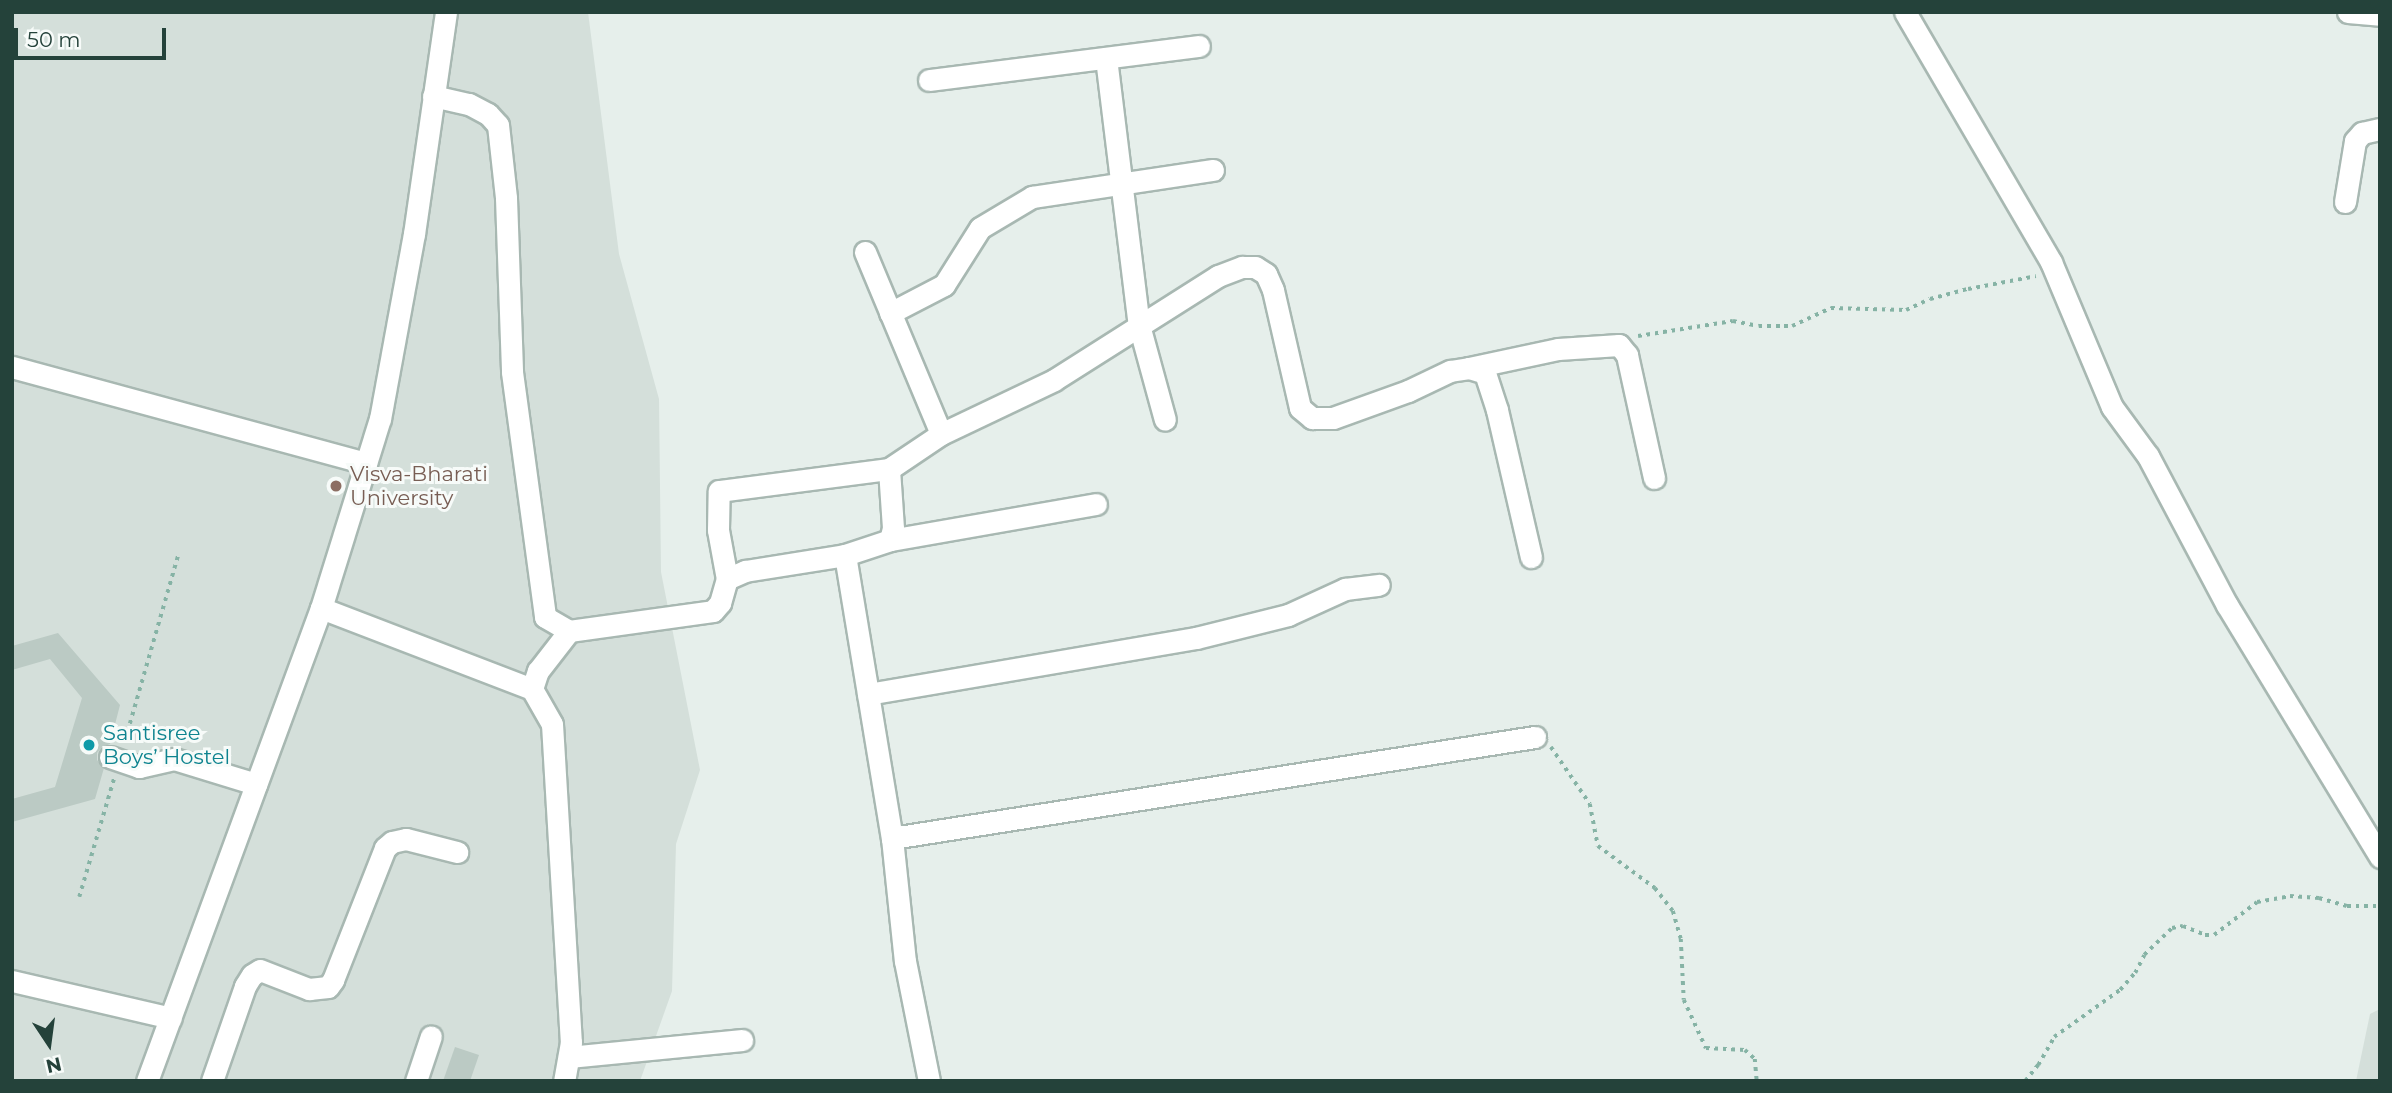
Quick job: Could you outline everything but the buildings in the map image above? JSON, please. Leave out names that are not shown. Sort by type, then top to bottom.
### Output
[{"type":"street","points":[[147,1081],[321,608],[380,419],[411,247],[446,12]]},
{"type":"street","points":[[1905,12],[2056,272],[2112,407],[2148,456],[2227,605],[2380,858]]},
{"type":"street","points":[[2348,12],[2380,15]]},
{"type":"street","points":[[929,80],[1199,46]]},
{"type":"street","points":[[1105,58],[1123,182],[1139,326],[1165,420]]},
{"type":"street","points":[[433,96],[469,104],[488,114],[498,125],[506,198],[512,372],[545,617],[569,631],[713,611],[720,603],[727,579],[718,530],[719,491],[888,469],[941,434],[1054,380],[1218,276],[1242,267],[1255,268],[1266,274],[1273,290],[1300,408],[1312,418],[1333,418],[1408,391],[1450,372],[1558,349],[1619,345],[1627,355],[1654,478]]},
{"type":"street","points":[[2345,202],[2355,141],[2362,133],[2380,129]]},
{"type":"street","points":[[890,313],[944,285],[980,228],[1032,197],[1213,170]]},
{"type":"street","points":[[865,251],[941,434]]},
{"type":"street","points":[[12,367],[366,463]]},
{"type":"street","points":[[1469,368],[1485,373],[1490,385],[1531,557]]},
{"type":"street","points":[[888,469],[893,528],[890,540]]},
{"type":"street","points":[[727,579],[745,571],[845,555],[890,540],[1097,504]]},
{"type":"street","points":[[845,555],[892,838],[905,961],[929,1081]]},
{"type":"street","points":[[868,694],[1196,638],[1288,615],[1345,589],[1379,585]]},
{"type":"street","points":[[321,608],[532,689],[552,724],[571,1042],[564,1081]]},
{"type":"street","points":[[532,689],[538,671],[569,631]]},
{"type":"street","points":[[892,838],[1535,737]]},
{"type":"street","points":[[115,758],[139,767],[174,759],[256,784]]},
{"type":"street","points":[[212,1081],[245,986],[252,975],[260,970],[309,989],[328,987],[385,848],[392,842],[406,839],[457,852]]},
{"type":"street","points":[[12,981],[171,1018]]},
{"type":"street","points":[[416,1081],[431,1036]]},
{"type":"street","points":[[569,1057],[741,1040]]},
{"type":"path","points":[[1619,345],[1647,334],[1733,321],[1759,326],[1792,326],[1830,309],[1906,310],[1930,299],[1968,289],[2056,272]]},
{"type":"path","points":[[79,897],[115,758],[178,555]]},
{"type":"path","points":[[1535,737],[1550,746],[1590,804],[1598,846],[1655,888],[1673,911],[1681,939],[1684,1000],[1706,1048],[1745,1050],[1755,1059],[1757,1081]]},
{"type":"path","points":[[2025,1081],[2054,1037],[2120,990],[2144,955],[2172,928],[2183,926],[2205,935],[2214,935],[2257,902],[2290,896],[2319,898],[2347,906],[2380,906]]},
{"type":"shaded area","name":"Visva-Bharati University","points":[[12,12],[588,12],[619,254],[659,399],[661,572],[700,770],[676,844],[672,991],[640,1081],[12,1081]]},
{"type":"shaded area","points":[[2380,1009],[2380,1081],[2356,1081],[2370,1014]]},
{"type":"place","name":"Visva-Bharati University","points":[[336,486]]},
{"type":"place","name":"Santisree Boys’ Hostel","points":[[89,745]]}]
